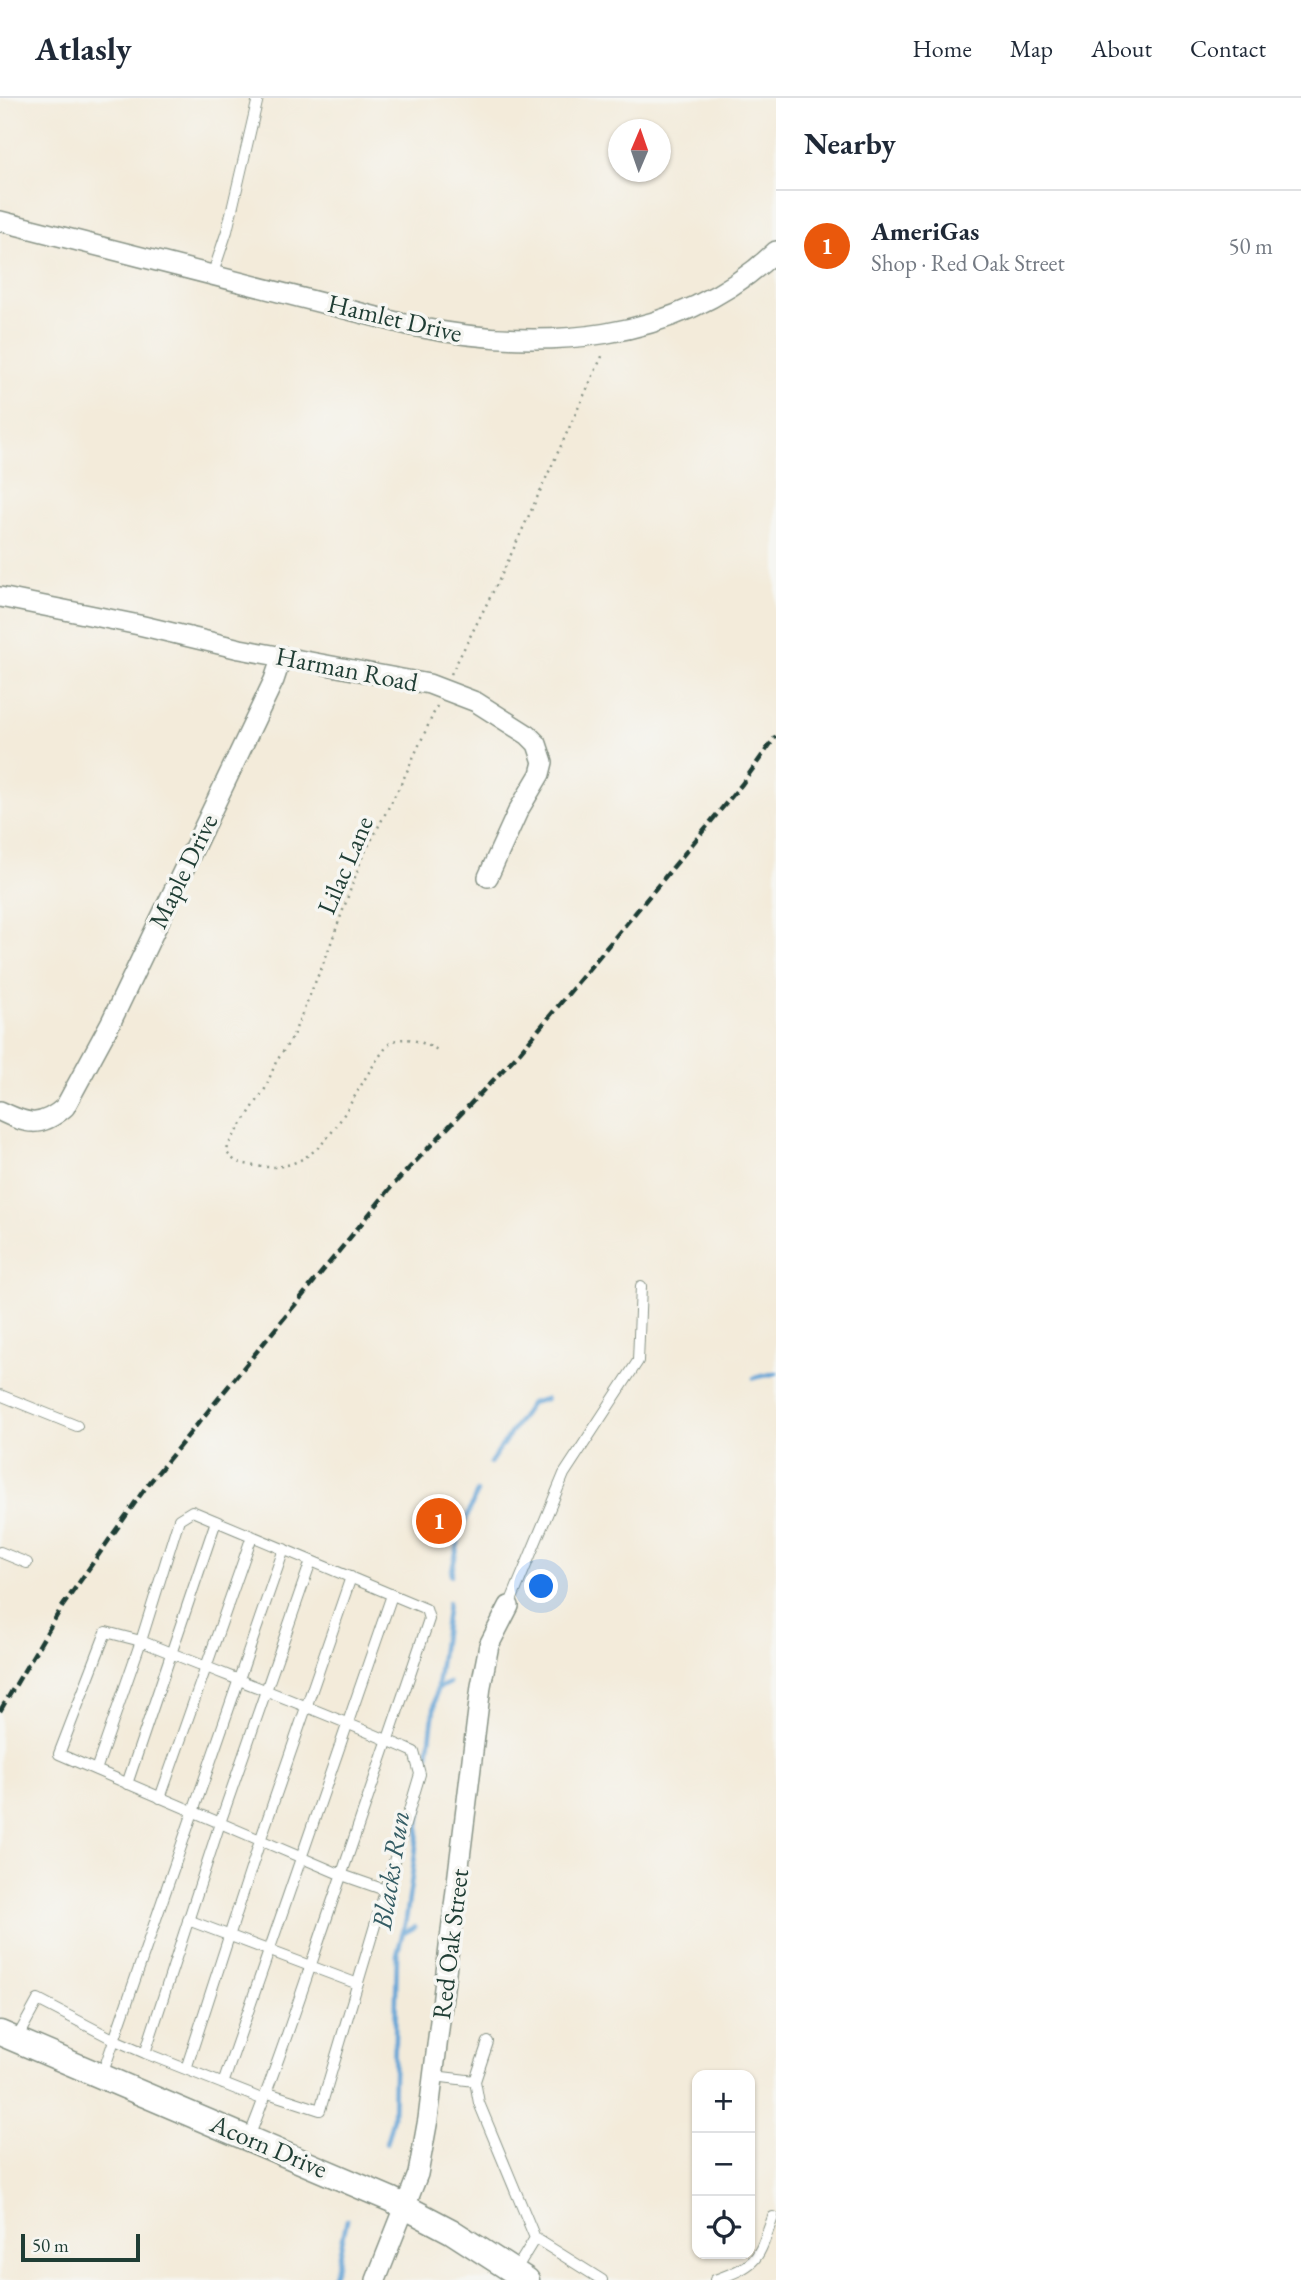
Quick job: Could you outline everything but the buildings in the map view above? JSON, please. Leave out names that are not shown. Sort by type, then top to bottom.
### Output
[{"type":"street","name":"Hamlet Drive","points":[[0,221],[460,336],[513,340],[605,334],[656,321],[727,291],[776,251]]},
{"type":"street","name":"Harman Road","points":[[0,597],[445,688],[476,702],[528,735],[542,753],[540,774],[518,811],[488,877]]},
{"type":"street","name":"Maple Drive","points":[[0,1111],[22,1122],[44,1122],[65,1107],[79,1085],[247,739],[282,656]]},
{"type":"street","name":"Red Oak Street","points":[[376,2280],[418,2174],[434,2076],[481,1686],[489,1645],[509,1606]]},
{"type":"street","name":"Acorn Drive","points":[[8,2037],[341,2176],[451,2231],[520,2276]]},
{"type":"lane","points":[[212,276],[227,231],[258,98]]},
{"type":"lane","points":[[509,1606],[564,1474],[638,1360],[641,1286]]},
{"type":"lane","points":[[0,1395],[77,1426]]},
{"type":"lane","points":[[96,1770],[141,1641],[179,1518],[192,1511],[426,1609],[429,1619],[266,2097],[248,2138]]},
{"type":"lane","points":[[127,1784],[216,1521]]},
{"type":"lane","points":[[160,1798],[252,1536]]},
{"type":"lane","points":[[102,2076],[284,1549]]},
{"type":"lane","points":[[0,1552],[27,1563]]},
{"type":"lane","points":[[145,2053],[220,1823],[311,1561]]},
{"type":"lane","points":[[186,2069],[260,1840],[351,1577]]},
{"type":"lane","points":[[223,2084],[392,1595]]},
{"type":"lane","points":[[8,2037],[38,2000],[115,2040],[223,2084],[320,2110],[420,1774],[414,1752],[388,1740],[141,1641],[106,1632],[59,1754],[301,1858],[385,1890]]},
{"type":"lane","points":[[188,1920],[358,1984]]},
{"type":"lane","points":[[488,2042],[475,2081],[479,2102],[535,2238],[602,2280]]},
{"type":"lane","points":[[434,2076],[475,2081]]},
{"type":"lane","points":[[715,2280],[744,2270],[758,2256],[773,2217]]},
{"type":"lane","points":[[520,2276],[535,2238]]},
{"type":"path","name":"Lilac Lane","points":[[438,1050],[418,1041],[401,1039],[389,1044],[344,1117],[313,1154],[302,1160],[287,1166],[268,1168],[235,1161],[228,1153],[228,1145],[265,1089],[276,1062],[292,1038],[327,954],[362,858],[408,770],[456,662],[502,574],[603,356],[605,334]]},
{"type":"waterway","name":"Blacks Run","points":[[754,1378],[776,1373]]},
{"type":"waterway","name":"Blacks Run","points":[[490,1463],[531,1403],[546,1399]]},
{"type":"waterway","name":"Blacks Run","points":[[451,1575],[460,1535],[477,1492]]},
{"type":"waterway","name":"Blacks Run","points":[[386,2143],[393,2118],[397,1955],[406,1920],[448,1603]]},
{"type":"waterway","points":[[437,1689],[449,1683]]},
{"type":"waterway","points":[[402,1934],[415,1927]]},
{"type":"waterway","name":"Blacks Run","points":[[331,2280],[347,2220]]},
{"type":"railway","points":[[0,1711],[62,1607],[146,1487],[393,1185],[520,1052],[742,784],[776,736]]},
{"type":"place","name":"AmeriGas","points":[[439,1521]]}]
